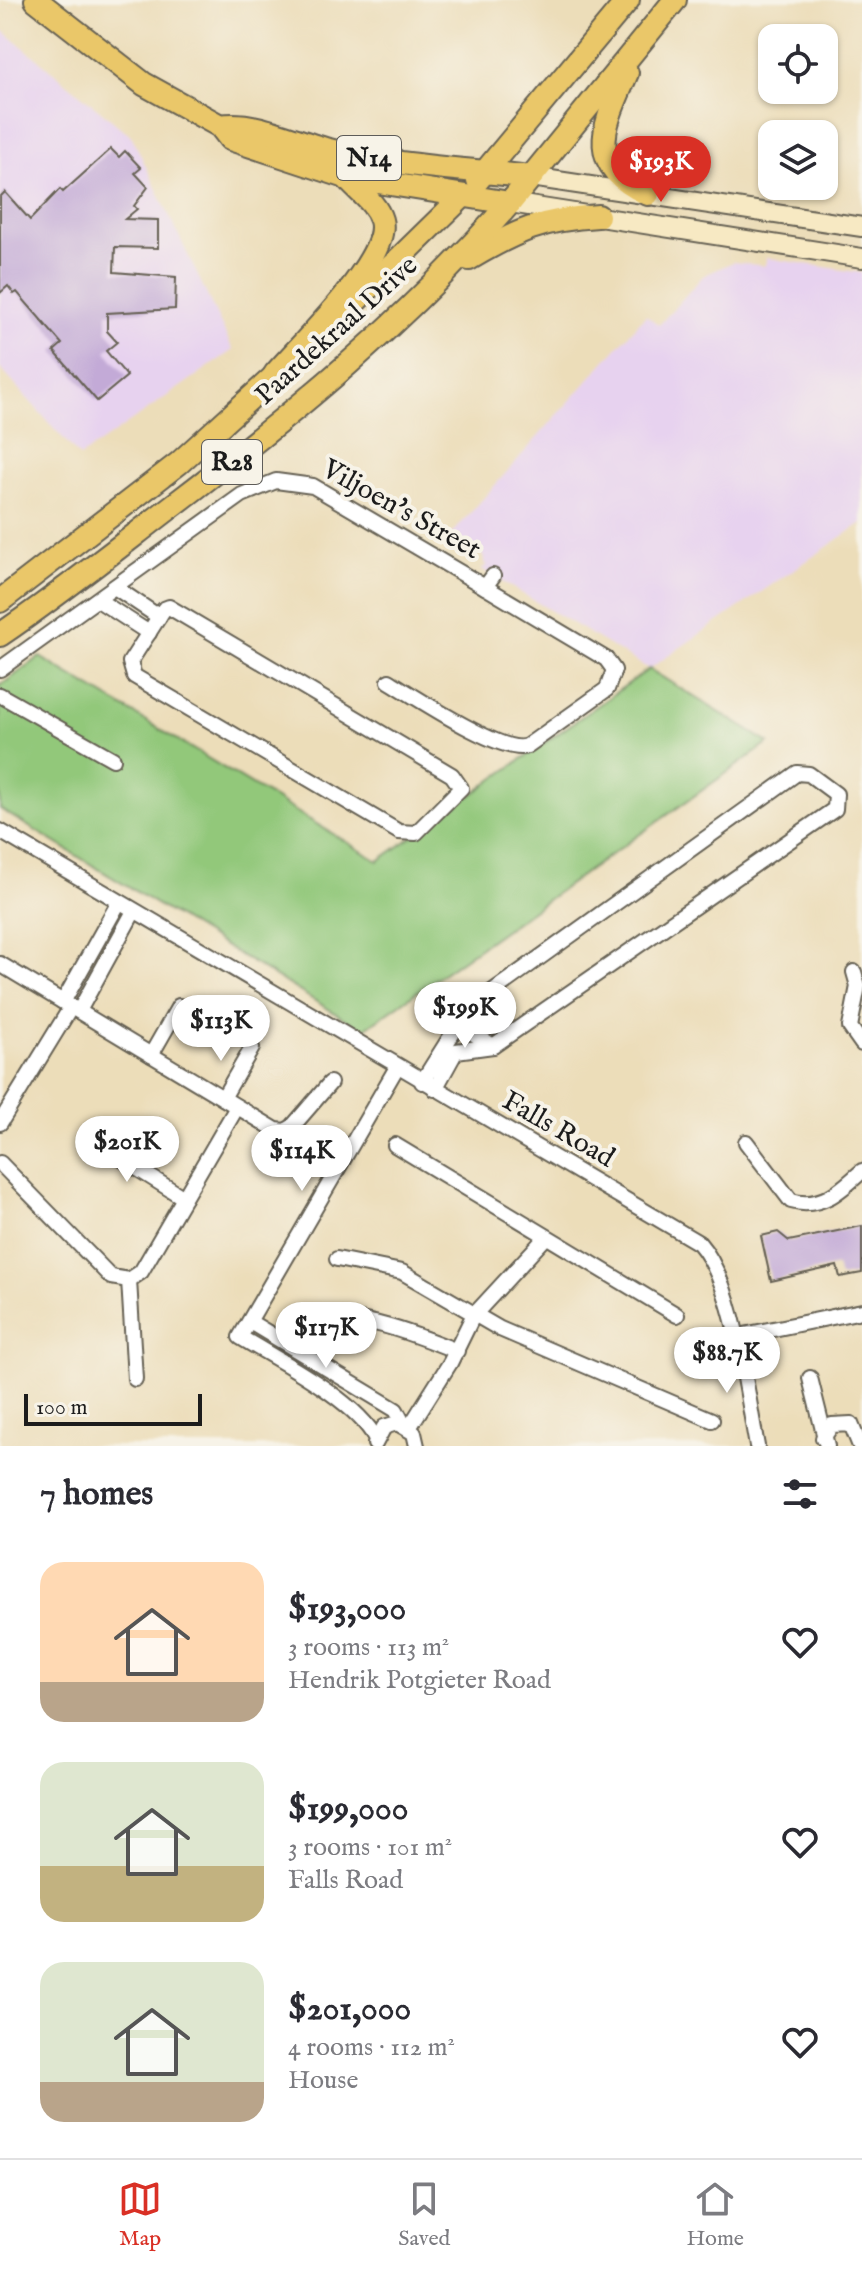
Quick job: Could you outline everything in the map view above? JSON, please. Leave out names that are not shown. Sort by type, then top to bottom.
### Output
[{"type":"main road","name":"N14","points":[[36,0],[134,78],[220,126],[230,139],[346,177],[461,198],[510,203]]},
{"type":"main road","name":"Paardekraal Drive","points":[[0,601],[179,463],[342,316],[486,172],[628,0]]},
{"type":"main road","name":"Paardekraal Drive","points":[[0,635],[249,449],[387,333],[510,203],[675,0]]},
{"type":"main road","points":[[638,46],[607,121],[603,145],[620,177],[648,194]]},
{"type":"main road","name":"N14","points":[[220,126],[238,123],[321,148],[377,159],[531,177]]},
{"type":"main road","points":[[275,374],[366,270],[380,248],[381,220],[374,206],[346,177]]},
{"type":"main road","points":[[531,177],[862,227]]},
{"type":"main road","points":[[510,203],[862,258]]},
{"type":"main road","points":[[446,273],[532,225],[557,218],[598,216]]},
{"type":"street","name":"Viljoen's Street","points":[[0,669],[242,495],[267,484],[295,481],[313,486],[489,582],[612,664],[614,676],[607,689],[527,746],[514,749],[495,742],[389,681]]},
{"type":"street","points":[[116,588],[159,617]]},
{"type":"street","points":[[98,600],[149,633]]},
{"type":"street","points":[[164,609],[175,609],[452,775],[461,788],[416,833],[399,832],[134,676],[130,662],[159,617],[164,609]]},
{"type":"street","points":[[0,695],[113,759]]},
{"type":"street","points":[[428,1086],[457,1023],[468,1009],[797,773],[809,774],[836,794],[835,809],[493,1046],[459,1050],[441,1062]]},
{"type":"street","name":"Falls Road","points":[[0,831],[699,1243],[717,1269],[757,1446]]},
{"type":"street","points":[[71,1007],[89,954],[119,902]]},
{"type":"street","points":[[0,1123],[71,1007],[103,973],[104,963],[134,911]]},
{"type":"street","points":[[89,954],[104,963]]},
{"type":"street","points":[[0,964],[237,1107],[285,1131],[330,1083]]},
{"type":"street","points":[[854,972],[858,986],[850,1027],[862,1044]]},
{"type":"street","points":[[151,1055],[179,1006]]},
{"type":"street","points":[[457,1023],[493,1046]]},
{"type":"street","points":[[223,1098],[252,1048]]},
{"type":"street","points":[[376,1442],[366,1423],[342,1403],[240,1337],[397,1067]]},
{"type":"street","points":[[0,1163],[111,1277],[129,1280],[141,1272],[237,1107]]},
{"type":"street","points":[[90,1139],[184,1198]]},
{"type":"street","points":[[746,1142],[791,1201],[822,1201],[862,1171]]},
{"type":"street","points":[[395,1145],[677,1315]]},
{"type":"street","points":[[406,1426],[457,1351],[473,1316],[546,1237]]},
{"type":"street","points":[[337,1259],[402,1272],[473,1316],[712,1420]]},
{"type":"street","points":[[129,1280],[135,1379]]},
{"type":"street","points":[[734,1337],[862,1311]]},
{"type":"street","points":[[302,1320],[329,1316],[358,1318],[392,1326],[457,1351]]},
{"type":"street","points":[[250,1322],[396,1410],[417,1446]]},
{"type":"street","points":[[810,1378],[825,1442]]},
{"type":"street","points":[[825,1442],[832,1425],[843,1422],[851,1424],[860,1446]]},
{"type":"street","points":[[376,1442],[384,1427],[406,1426]]},
{"type":"shaded area","points":[[0,28],[132,137],[233,350],[80,457],[0,368]]},
{"type":"shaded area","points":[[767,258],[862,273],[862,523],[649,669],[481,569],[486,566],[484,556],[450,536],[646,315],[659,325],[703,276],[733,262],[765,266]]},
{"type":"green space","points":[[40,657],[378,861],[649,669],[769,743],[363,1030],[0,809],[0,686]]},
{"type":"building","points":[[111,149],[119,157],[125,151],[141,168],[135,173],[148,187],[134,206],[137,209],[125,219],[158,220],[158,248],[115,247],[114,272],[176,277],[175,309],[107,313],[107,331],[117,342],[106,351],[127,376],[97,401],[54,351],[62,344],[17,292],[14,294],[8,286],[0,293],[0,197],[5,192],[30,220],[60,189],[63,192]]},
{"type":"building","points":[[862,1226],[862,1273],[840,1277],[837,1266],[771,1281],[761,1236],[778,1232],[789,1241]]}]
